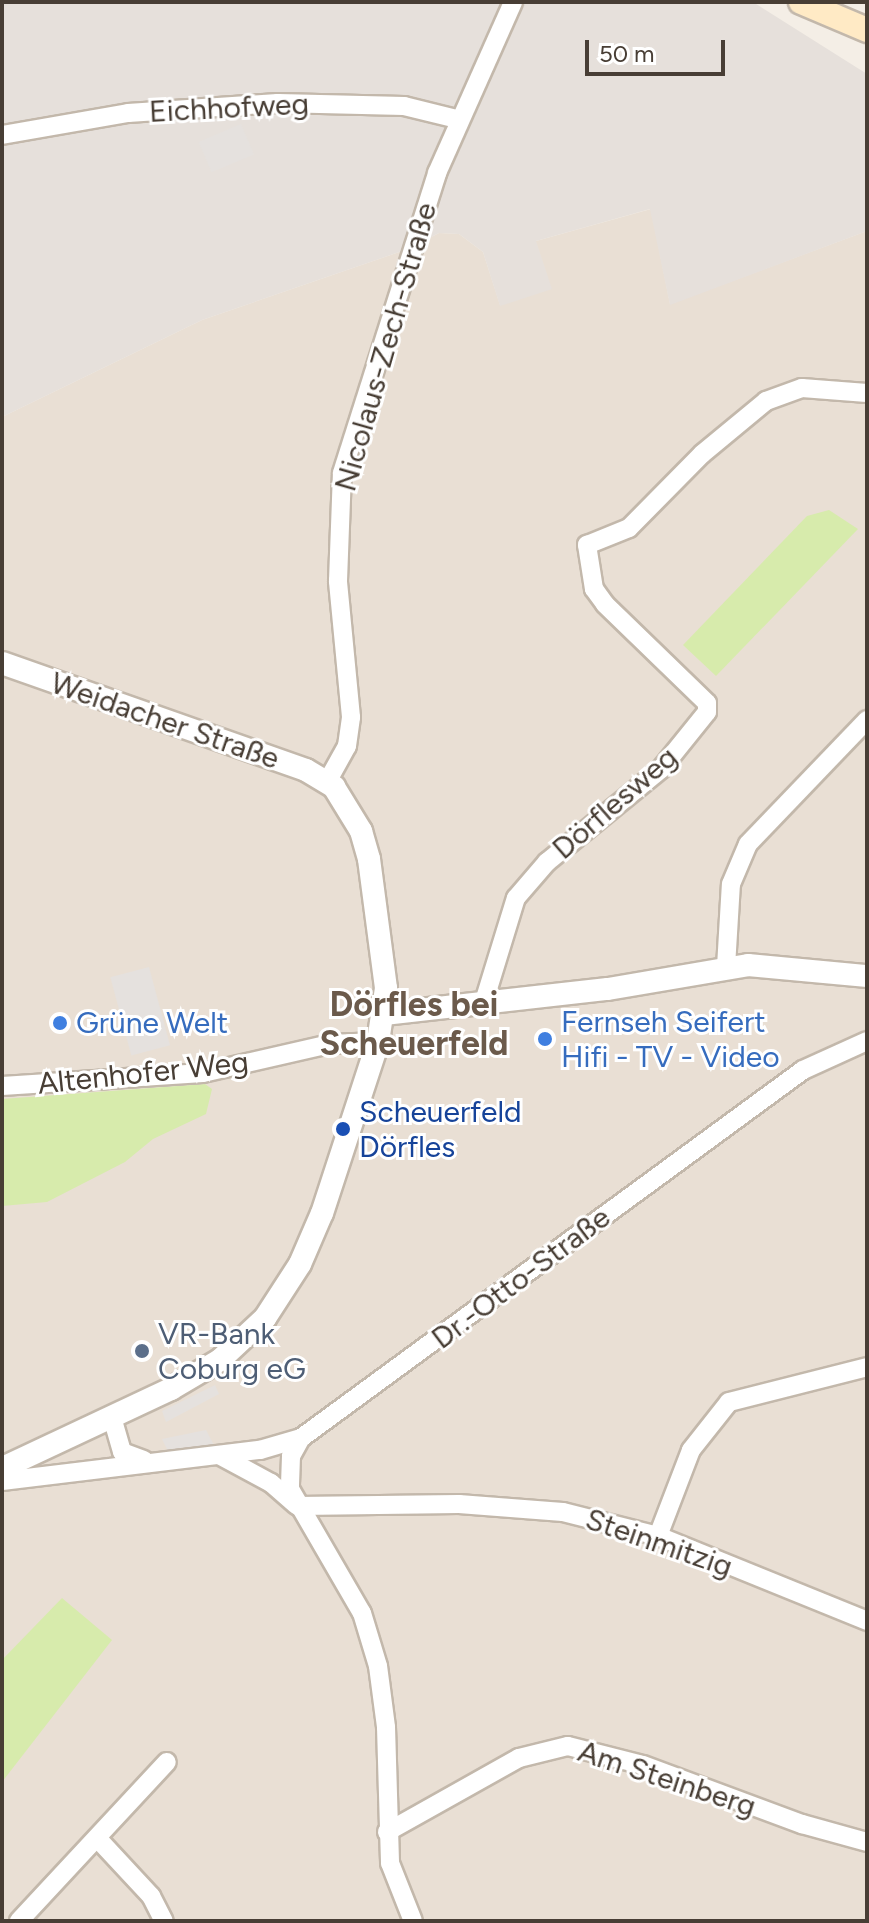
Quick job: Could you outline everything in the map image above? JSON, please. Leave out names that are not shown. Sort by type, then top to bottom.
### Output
[{"type":"main road","points":[[801,2],[867,30]]},
{"type":"street","name":"Nicolaus-Zech-Straße","points":[[327,782],[347,746],[351,717],[338,581],[342,473],[457,119],[513,2]]},
{"type":"street","name":"Eichhofweg","points":[[2,135],[128,113],[278,103],[404,106],[457,119]]},
{"type":"street","name":"Dörflesweg","points":[[483,1005],[516,898],[547,862],[661,769],[707,712],[707,703],[605,604],[594,589],[587,545],[629,528],[702,454],[766,401],[802,388],[867,393]]},
{"type":"street","name":"Weidacher Straße","points":[[2,663],[306,770],[327,782]]},
{"type":"street","points":[[726,967],[731,884],[748,844],[867,720]]},
{"type":"street","points":[[2,1468],[112,1417],[220,1360],[247,1337],[283,1293],[322,1213],[378,1042],[384,1014],[381,930],[369,859],[347,803],[327,782]]},
{"type":"street","points":[[384,1014],[483,1005],[726,967],[794,966],[867,976]]},
{"type":"street","name":"Dr.-Otto-Straße","points":[[2,1481],[219,1455],[301,1438],[803,1070],[867,1041]]},
{"type":"street","name":"Altenhofer Weg","points":[[2,1086],[203,1073],[330,1044],[378,1042]]},
{"type":"street","points":[[658,1536],[691,1450],[729,1402],[867,1367]]},
{"type":"street","name":"Dr.-Otto-Straße","points":[[112,1417],[124,1454],[155,1461]]},
{"type":"street","points":[[301,1438],[291,1456],[289,1480],[298,1506],[357,1602],[378,1666],[386,1727],[390,1863],[413,1921]]},
{"type":"street","points":[[219,1455],[271,1483],[298,1506]]},
{"type":"street","name":"Steinmitzig","points":[[298,1506],[507,1506],[563,1512],[658,1536],[867,1621]]},
{"type":"street","name":"Am Steinberg","points":[[387,1832],[519,1758],[568,1746],[643,1765],[802,1824],[867,1842]]},
{"type":"street","points":[[19,1921],[167,1762]]},
{"type":"street","points":[[98,1839],[151,1896],[164,1921]]},
{"type":"shaded area","points":[[2,2],[753,2],[867,74],[867,231],[670,305],[650,209],[536,241],[552,289],[500,306],[483,252],[459,234],[439,233],[408,249],[202,320],[2,417]]},
{"type":"shaded area","points":[[241,124],[254,154],[212,172],[199,142]]},
{"type":"shaded area","points":[[651,209],[670,304],[867,231],[867,1921],[2,1921],[2,417],[202,320],[408,249],[439,233],[459,234],[483,252],[500,305],[536,241]]},
{"type":"shaded area","points":[[149,967],[170,1045],[131,1056],[110,977]]},
{"type":"shaded area","points":[[215,1385],[219,1394],[166,1422],[162,1411]]},
{"type":"shaded area","points":[[206,1430],[214,1445],[169,1453],[162,1439]]},
{"type":"green space","points":[[829,510],[858,529],[716,676],[683,645],[807,516]]},
{"type":"green space","points":[[205,1084],[212,1089],[206,1114],[153,1139],[125,1162],[47,1202],[2,1206],[2,1099]]},
{"type":"green space","points":[[62,1598],[112,1640],[2,1782],[2,1660]]},
{"type":"place","name":"Grüne Welt","points":[[60,1023]]},
{"type":"place","name":"Fernseh Seifert Hifi - TV - Video","points":[[545,1039]]},
{"type":"place","name":"Scheuerfeld Dörfles","points":[[343,1129]]},
{"type":"place","name":"VR-Bank Coburg eG","points":[[142,1351]]},
{"type":"district","name":"Dörfles bei Scheuerfeld","points":[[414,1024]]}]
